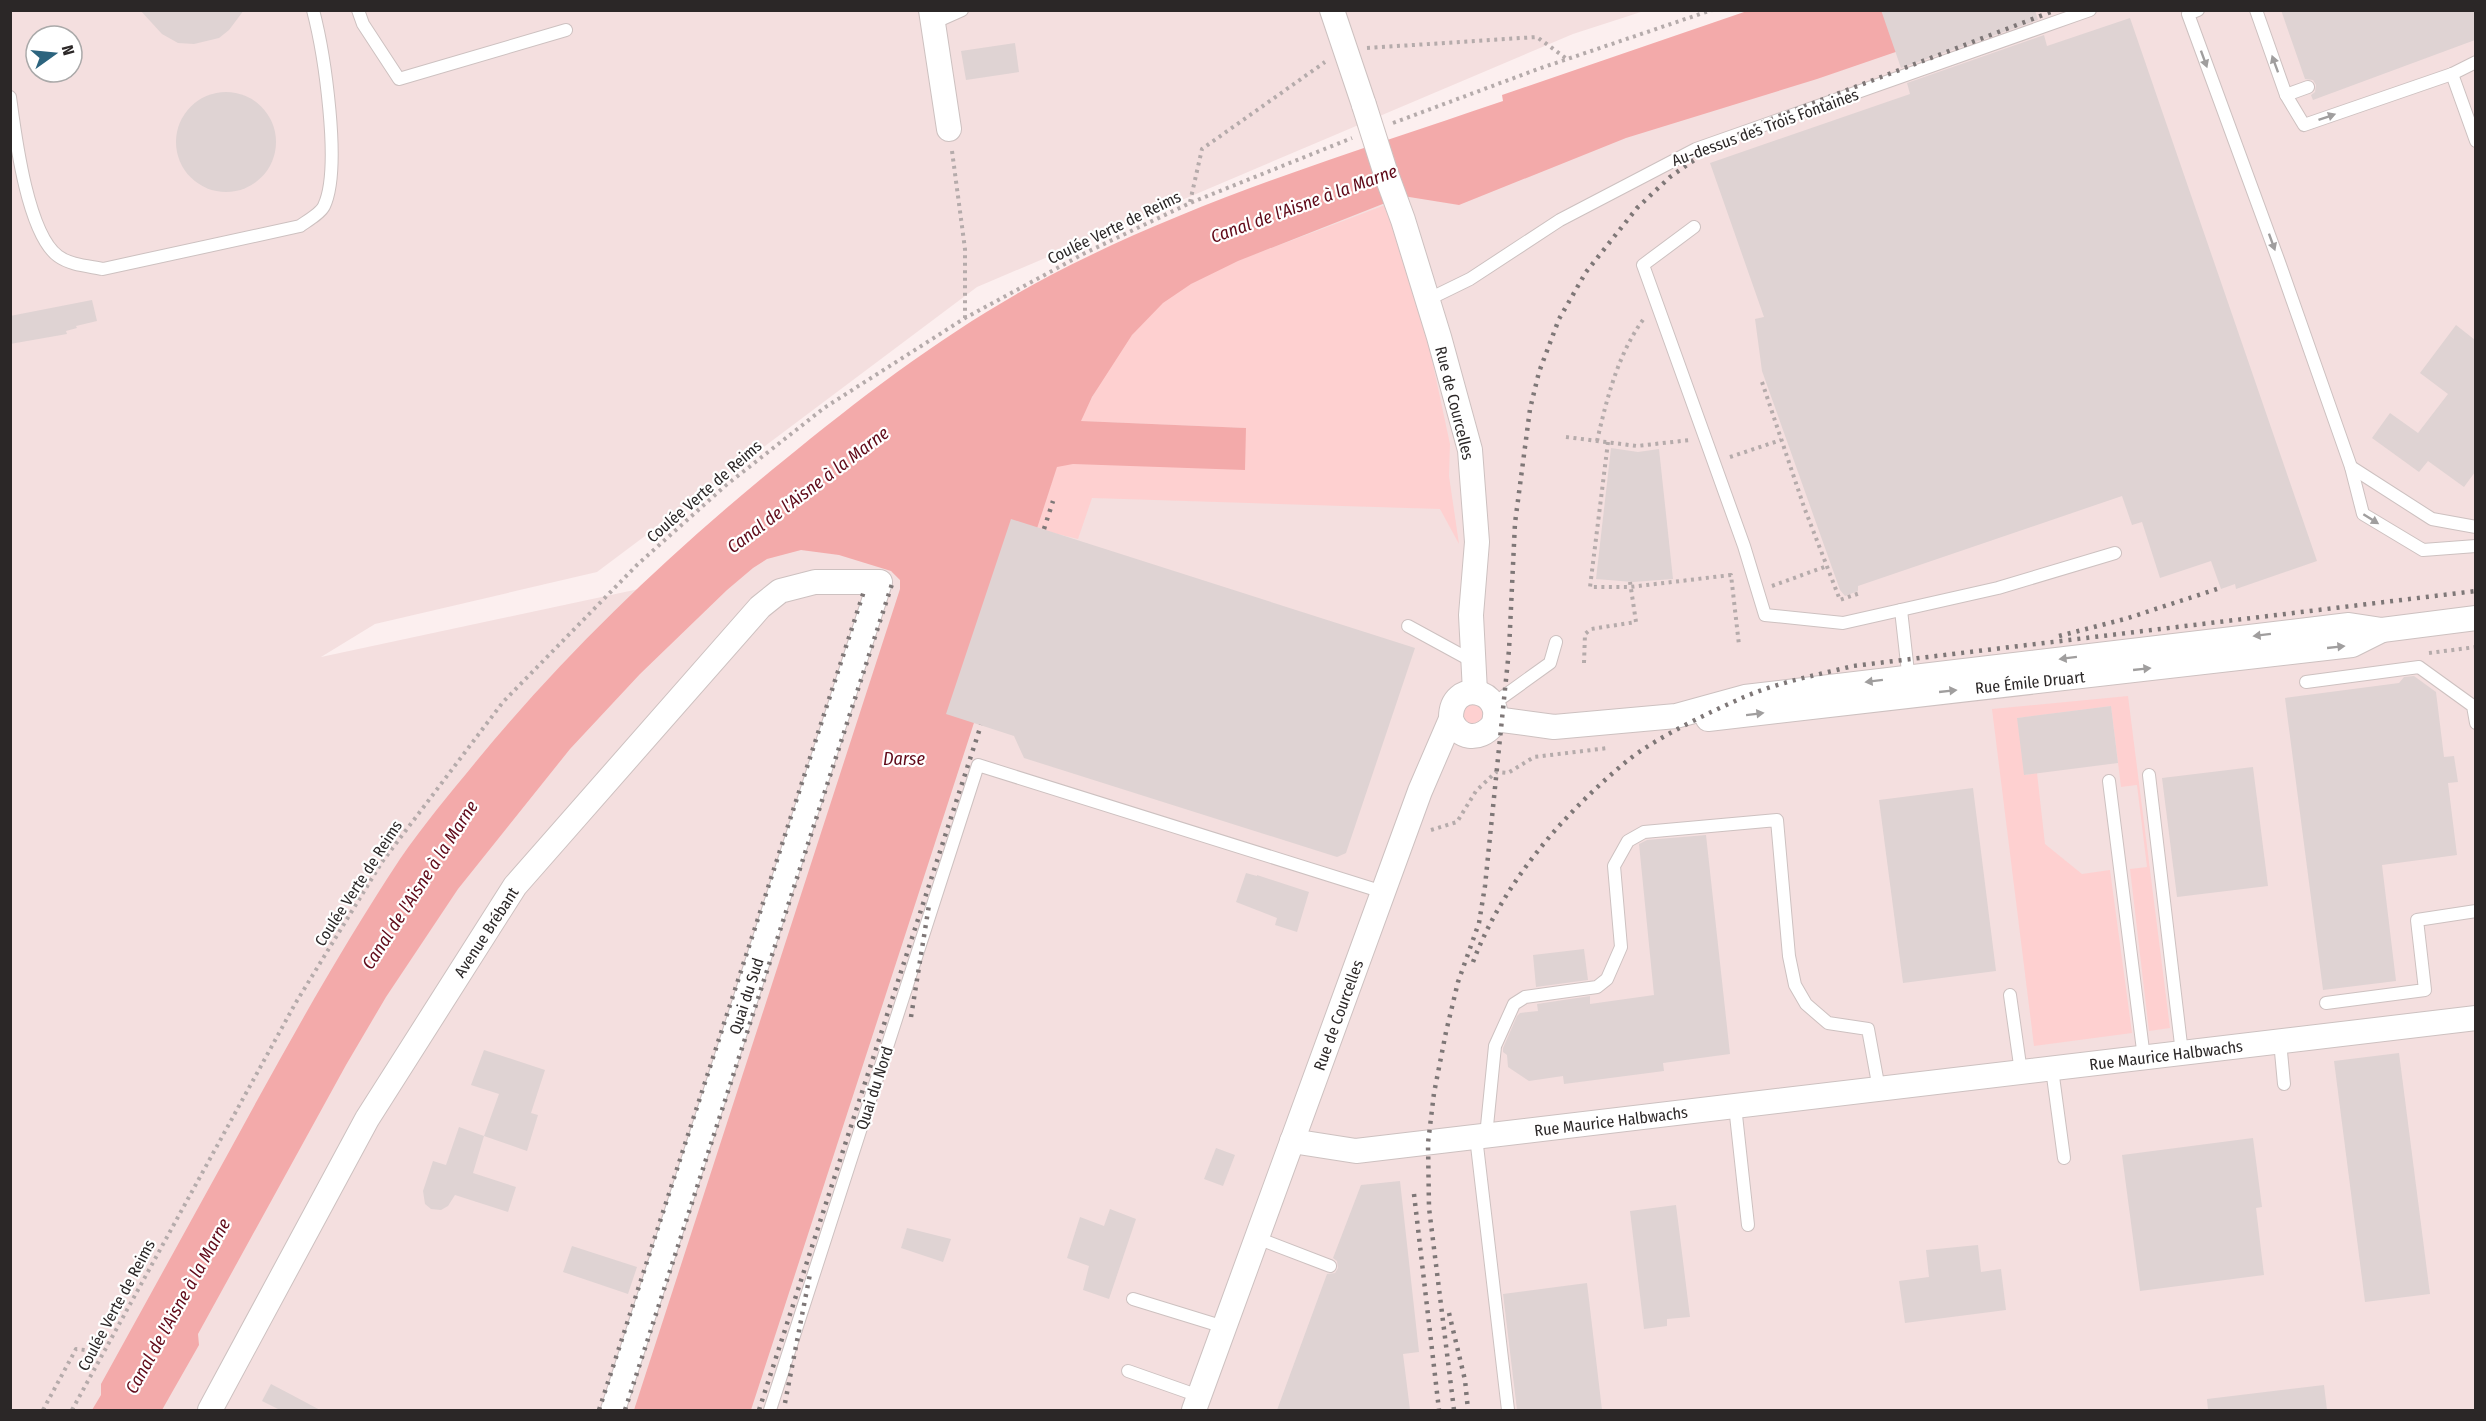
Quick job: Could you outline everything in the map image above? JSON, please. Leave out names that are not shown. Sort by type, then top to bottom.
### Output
[{"type":"street","name":"Rue de Courcelles","points":[[1332,10],[1403,220],[1470,450],[1477,542],[1471,615],[1474,662],[1493,725],[1484,734],[1471,737],[1420,791]]},
{"type":"street","points":[[932,17],[949,129]]},
{"type":"street","name":"Avenue Brébant","points":[[210,1410],[367,1119],[515,886],[766,602],[780,591],[815,582],[880,582]]},
{"type":"street","name":"Quai du Sud","points":[[613,1410],[880,582]]},
{"type":"street","name":"Rue Émile Druart","points":[[1488,705],[1554,727],[1676,716],[1696,721],[1909,686],[2352,645],[2382,630],[2475,618]]},
{"type":"street","name":"Rue de Courcelles","points":[[1196,1403],[1420,791],[1451,719],[1454,701],[1463,694],[1488,705]]},
{"type":"street","points":[[1451,719],[1458,731],[1471,737]]},
{"type":"street","name":"Rue Maurice Halbwachs","points":[[1292,1141],[1356,1151],[2475,1018]]},
{"type":"lane","points":[[10,97],[19,160],[32,209],[44,237],[58,256],[81,265],[103,269],[300,226],[324,207],[333,169],[322,47],[313,10]]},
{"type":"lane","points":[[358,10],[363,24],[399,79],[566,30]]},
{"type":"lane","points":[[932,17],[962,10]]},
{"type":"lane","name":"Au-dessus des Trois Fontaines","points":[[1427,300],[1470,279],[1560,219],[1696,149],[2090,10]]},
{"type":"lane","points":[[2198,10],[2188,14],[2351,467],[2362,514],[2423,550],[2475,546]]},
{"type":"lane","points":[[2256,10],[2286,95],[2304,125],[2452,74],[2475,62]]},
{"type":"lane","points":[[2452,74],[2475,141]]},
{"type":"lane","points":[[2286,95],[2308,87]]},
{"type":"lane","points":[[1694,227],[1643,265],[1714,463],[1765,615],[1844,623],[1998,588],[2115,553]]},
{"type":"lane","points":[[2351,467],[2432,519],[2475,527]]},
{"type":"lane","points":[[1901,610],[1909,686]]},
{"type":"lane","points":[[1408,626],[1474,662]]},
{"type":"lane","points":[[1488,705],[1550,663],[1556,642]]},
{"type":"lane","points":[[2306,682],[2419,667],[2473,706],[2475,723]]},
{"type":"lane","name":"Quai du Nord","points":[[770,1410],[978,765],[1383,892]]},
{"type":"lane","points":[[2149,776],[2182,1053]]},
{"type":"lane","points":[[2109,781],[2144,1058]]},
{"type":"lane","points":[[1508,1410],[1481,1137],[1495,1046],[1514,1004],[1525,998],[1597,987],[1607,979],[1621,947],[1614,866],[1628,841],[1644,832],[1778,820],[1789,956],[1795,985],[1806,1004],[1828,1023],[1868,1029],[1879,1089]]},
{"type":"lane","points":[[2326,1003],[2425,990],[2417,920],[2475,911]]},
{"type":"lane","points":[[2010,995],[2021,1072]]},
{"type":"lane","points":[[2280,1041],[2284,1084]]},
{"type":"lane","points":[[2052,1069],[2064,1158]]},
{"type":"lane","points":[[1735,1106],[1748,1225]]},
{"type":"lane","points":[[1257,1238],[1330,1266]]},
{"type":"lane","points":[[1133,1299],[1224,1327]]},
{"type":"lane","name":"Rue de Courcelles","points":[[1128,1371],[1196,1403]]},
{"type":"path","points":[[1384,126],[1567,59],[1712,10]]},
{"type":"path","points":[[1190,203],[1202,149],[1345,48],[1384,48],[1537,37],[1567,59]]},
{"type":"path","points":[[949,129],[965,249],[965,318]]},
{"type":"path","name":"Coulée Verte de Reims","points":[[72,1410],[215,1147],[307,984],[382,862],[503,702],[637,565],[725,486],[824,408],[965,318],[1085,253],[1190,203],[1362,134]]},
{"type":"path","points":[[1597,441],[1607,400],[1623,354],[1645,317]]},
{"type":"path","points":[[1762,382],[1840,600],[1860,593]]},
{"type":"path","points":[[1566,436],[1637,446],[1692,440],[1701,467],[1781,440]]},
{"type":"path","points":[[1608,442],[1590,587],[1731,575],[1739,645]]},
{"type":"path","points":[[1734,599],[1827,566]]},
{"type":"path","points":[[1584,663],[1585,634],[1591,629],[1636,622],[1630,584]]},
{"type":"path","points":[[42,1410],[76,1349],[103,1352]]},
{"type":"shaded area","points":[[10,11],[1644,11],[1573,34],[977,287],[597,572],[375,624],[321,657],[695,577],[1222,229],[1856,11],[2475,11],[2475,1410],[11,1410]]},
{"type":"shaded area","points":[[1385,205],[1420,304],[1450,444],[1449,476],[1459,544],[1440,509],[1092,498],[1078,539],[1037,529],[1057,466],[1246,428],[1080,421],[1116,357],[1138,327],[1151,314],[1177,292],[1221,269]]},
{"type":"shaded area","points":[[2128,696],[2170,1028],[2149,1031],[2130,869],[2147,867],[2137,785],[2121,787],[2111,706],[2018,718],[2025,775],[2037,773],[2045,844],[2082,874],[2110,870],[2132,1033],[2034,1046],[1992,709]]},
{"type":"shaded area","points":[[1463,699],[1489,707],[1474,733],[1455,709]]},
{"type":"water","points":[[1747,11],[2015,11],[1817,79],[1626,138],[1459,205],[1403,196],[1238,261],[1191,284],[1163,303],[1132,335],[1092,397],[1081,421],[1246,428],[1245,470],[1073,464],[1057,467],[751,1410],[634,1410],[900,589],[900,580],[891,571],[839,555],[801,550],[767,559],[753,568],[640,674],[570,749],[458,889],[386,997],[346,1065],[198,1334],[199,1345],[162,1410],[92,1410],[101,1395],[101,1384],[291,1039],[377,894],[409,846],[514,717],[586,639],[662,565],[742,495],[815,435],[912,361],[1015,295],[1106,248],[1161,223],[1274,179],[1503,101],[1502,95]]},
{"type":"building","points":[[140,10],[244,10],[229,30],[219,38],[194,44],[178,43],[162,34]]},
{"type":"building","points":[[1881,10],[2035,10],[2038,20],[1901,68]]},
{"type":"building","points":[[2281,10],[2475,10],[2475,40],[2313,100],[2311,95],[2315,92],[2316,85],[2313,80],[2305,79]]},
{"type":"building","points":[[2130,18],[2317,561],[2236,589],[2235,584],[2221,589],[2211,561],[2160,578],[2142,522],[2132,525],[2122,496],[1858,586],[1858,591],[1845,596],[1840,590],[1762,371],[1755,319],[1764,317],[1710,163],[1910,94],[1907,83],[2044,35],[2047,46]]},
{"type":"building","points":[[1015,43],[1019,72],[966,80],[961,51]]},
{"type":"building","points":[[226,92],[254,100],[268,114],[276,142],[268,170],[254,184],[226,192],[198,184],[184,170],[176,142],[184,114],[198,100]]},
{"type":"building","points":[[92,300],[97,321],[76,326],[77,328],[66,331],[67,334],[10,344],[10,316]]},
{"type":"building","points":[[2456,325],[2475,340],[2475,472],[2464,487],[2428,461],[2419,472],[2372,438],[2390,413],[2418,433],[2448,394],[2420,373]]},
{"type":"building","points":[[1611,448],[1638,452],[1659,449],[1673,579],[1633,582],[1596,579]]},
{"type":"building","points":[[1011,519],[1415,648],[1346,853],[1337,857],[1024,758],[1014,736],[946,714]]},
{"type":"building","points":[[2414,676],[2436,692],[2444,757],[2454,756],[2458,782],[2448,783],[2457,855],[2382,865],[2396,981],[2323,990],[2285,698],[2399,683],[2404,677]]},
{"type":"building","points":[[2111,706],[2118,763],[2024,775],[2017,718]]},
{"type":"building","points":[[2253,767],[2268,886],[2177,897],[2162,778]]},
{"type":"building","points":[[1973,788],[1996,971],[1903,983],[1879,800]]},
{"type":"building","points":[[1706,835],[1730,1054],[1663,1063],[1664,1071],[1564,1084],[1563,1076],[1529,1081],[1508,1067],[1507,1055],[1503,1052],[1503,1048],[1517,1016],[1520,1013],[1538,1011],[1537,1004],[1590,996],[1590,1004],[1654,995],[1639,844],[1647,840]]},
{"type":"building","points":[[1246,873],[1309,892],[1297,932],[1275,925],[1277,918],[1236,902]]},
{"type":"building","points":[[1584,949],[1588,980],[1536,987],[1533,955]]},
{"type":"building","points":[[484,1050],[545,1070],[531,1113],[538,1115],[527,1151],[484,1136],[499,1094],[471,1085]]},
{"type":"building","points":[[2399,1053],[2430,1294],[2365,1302],[2334,1061]]},
{"type":"building","points":[[459,1127],[484,1136],[473,1173],[516,1187],[508,1212],[455,1195],[448,1206],[441,1210],[431,1209],[425,1204],[423,1191],[433,1161],[446,1165]]},
{"type":"building","points":[[2253,1138],[2262,1207],[2256,1208],[2264,1275],[2140,1291],[2122,1155]]},
{"type":"building","points":[[1216,1148],[1235,1155],[1223,1186],[1204,1179]]},
{"type":"building","points":[[1400,1181],[1419,1352],[1403,1354],[1410,1410],[1277,1410],[1327,1274],[1335,1273],[1338,1268],[1337,1261],[1333,1258],[1361,1185]]},
{"type":"building","points":[[1676,1205],[1690,1317],[1667,1319],[1667,1326],[1644,1329],[1630,1211]]},
{"type":"building","points":[[1110,1209],[1136,1219],[1109,1299],[1083,1290],[1089,1266],[1067,1258],[1080,1217],[1104,1226]]},
{"type":"building","points":[[907,1228],[951,1239],[943,1262],[901,1248]]},
{"type":"building","points":[[1978,1245],[1981,1272],[2001,1269],[2006,1310],[1905,1323],[1899,1281],[1929,1277],[1926,1250]]},
{"type":"building","points":[[572,1246],[637,1267],[628,1294],[563,1272]]},
{"type":"building","points":[[1587,1283],[1602,1410],[1517,1410],[1503,1294]]},
{"type":"building","points":[[271,1384],[320,1410],[280,1410],[262,1401]]},
{"type":"building","points":[[2324,1385],[2327,1410],[2208,1410],[2207,1399]]},
{"type":"railway","points":[[1454,1410],[1429,1208],[1428,1143],[1434,1093],[1446,1032],[1458,982],[1479,923],[1485,886],[1509,650],[1515,523],[1530,409],[1539,372],[1559,319],[1586,272],[1637,208],[1670,177],[1710,149],[1761,123],[2056,10]]},
{"type":"railway","points":[[1044,529],[1053,501]]},
{"type":"railway","points":[[625,1410],[892,584]]},
{"type":"railway","points":[[2059,636],[2125,619],[2217,589]]},
{"type":"railway","points":[[599,1410],[864,591]]},
{"type":"railway","points":[[1473,962],[1486,933],[1518,878],[1558,827],[1603,782],[1639,752],[1668,734],[1757,692],[1798,679],[1853,666],[2476,591]]},
{"type":"railway","points":[[759,1410],[981,725]]},
{"type":"railway","points":[[911,1017],[929,905]]},
{"type":"railway","points":[[1414,1194],[1439,1410]]},
{"type":"railway","points":[[785,1403],[810,1274]]},
{"type":"railway","points":[[1449,1313],[1465,1380],[1468,1410]]},
{"type":"water label","name":"Canal de l'Aisne à la Marne","points":[[1304,204]]},
{"type":"water label","name":"Canal de l'Aisne à la Marne","points":[[808,490]]},
{"type":"water label","name":"Darse","points":[[904,759]]},
{"type":"water label","name":"Canal de l'Aisne à la Marne","points":[[420,885]]},
{"type":"water label","name":"Canal de l'Aisne à la Marne","points":[[178,1306]]}]
